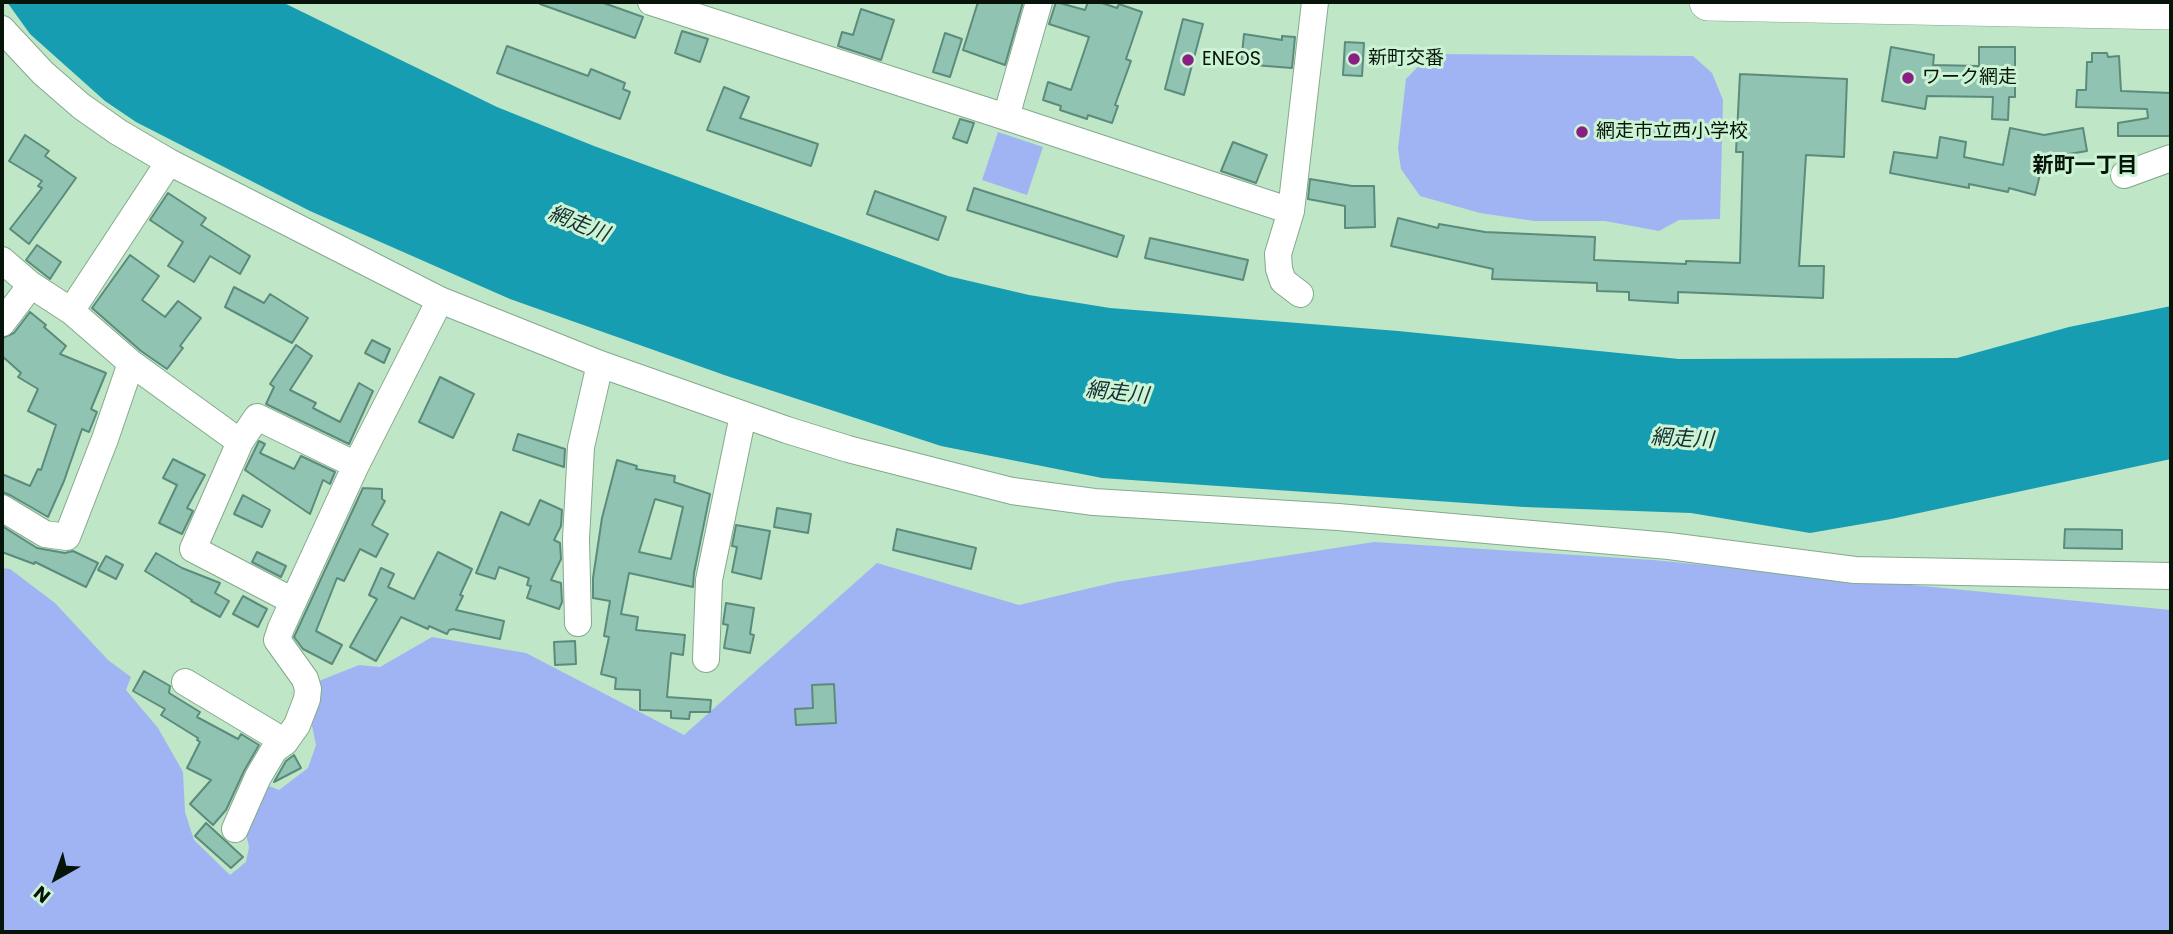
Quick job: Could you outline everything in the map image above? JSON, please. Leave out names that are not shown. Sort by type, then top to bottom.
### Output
[{"type":"highway","points":[[1708,2],[2171,11]]},
{"type":"street","points":[[651,2],[1291,211]]},
{"type":"street","points":[[1006,117],[1040,2]]},
{"type":"street","points":[[1300,294],[1283,281],[1278,254],[1291,211],[1315,2]]},
{"type":"street","points":[[2,29],[43,73],[81,106],[118,132],[169,162],[440,300],[600,364],[848,450],[1012,491],[1094,502],[1338,517],[1669,546],[1855,570],[2171,576]]},
{"type":"street","points":[[2124,175],[2171,158]]},
{"type":"street","points":[[71,310],[169,162]]},
{"type":"street","points":[[2,260],[31,285],[71,310],[131,363],[240,442]]},
{"type":"street","points":[[2,323],[31,285]]},
{"type":"street","points":[[235,829],[258,777],[274,750],[285,742],[297,725],[307,699],[305,679],[276,640],[356,465],[440,300]]},
{"type":"street","points":[[2,508],[45,534],[67,537],[131,363]]},
{"type":"street","points":[[578,623],[576,538],[581,447],[600,364]]},
{"type":"street","points":[[706,659],[709,580],[743,415]]},
{"type":"street","points":[[293,601],[192,549],[240,442],[257,416],[356,465]]},
{"type":"street","points":[[185,682],[285,742]]},
{"type":"shaded area","points":[[1430,54],[1693,56],[1712,73],[1723,100],[1720,219],[1679,220],[1659,231],[1605,221],[1534,221],[1480,213],[1420,196],[1401,169],[1398,149],[1406,79]]},
{"type":"shaded area","points":[[998,132],[1043,147],[1027,195],[982,180]]},
{"type":"shaded area","points":[[1374,542],[1653,560],[2171,610],[2171,932],[2,932],[2,568],[10,569],[55,603],[108,660],[131,677],[126,690],[158,728],[183,772],[185,812],[194,840],[230,875],[246,862],[249,847],[244,825],[264,784],[279,790],[308,768],[316,745],[310,716],[314,683],[359,665],[380,667],[432,637],[526,653],[684,735],[877,563],[1019,605],[1116,582]]},
{"type":"water","name":"網走川","points":[[7,2],[282,2],[497,107],[594,146],[948,276],[1029,295],[1110,308],[1398,331],[1679,359],[1957,358],[2069,327],[2171,306],[2171,459],[1891,519],[1810,533],[1691,513],[1524,507],[1102,478],[941,446],[727,376],[510,299],[310,211],[136,122],[105,101],[30,34]]},
{"type":"building","points":[[540,2],[601,2],[643,17],[635,38]]},
{"type":"building","points":[[978,2],[1023,2],[1005,65],[963,50]]},
{"type":"building","points":[[1056,2],[1085,10],[1088,2],[1099,2],[1117,8],[1119,4],[1142,12],[1126,59],[1131,61],[1115,105],[1118,106],[1112,123],[1088,115],[1087,119],[1060,110],[1061,106],[1043,100],[1048,82],[1071,90],[1089,37],[1049,24]]},
{"type":"building","points":[[861,9],[894,20],[881,60],[838,46],[842,32],[853,35]]},
{"type":"building","points":[[1183,19],[1203,24],[1184,95],[1165,89]]},
{"type":"building","points":[[682,31],[708,39],[700,62],[675,53]]},
{"type":"building","points":[[945,33],[962,39],[950,77],[933,72]]},
{"type":"building","points":[[1244,34],[1282,40],[1282,36],[1295,37],[1292,68],[1241,64]]},
{"type":"building","name":"新町交番","points":[[1345,42],[1364,43],[1362,76],[1343,75]]},
{"type":"building","points":[[507,46],[588,76],[591,69],[625,83],[623,89],[630,92],[620,119],[497,73]]},
{"type":"building","points":[[1891,47],[1934,55],[1933,65],[1979,66],[1979,47],[2015,47],[2015,97],[2009,97],[2008,120],[1992,119],[1993,97],[1927,96],[1925,109],[1882,101]]},
{"type":"building","points":[[2092,53],[2107,53],[2108,57],[2119,56],[2121,91],[2171,93],[2171,136],[2118,136],[2118,123],[2148,118],[2147,109],[2076,107],[2077,90],[2086,90],[2087,62],[2092,62]]},
{"type":"building","points":[[1740,74],[1847,79],[1844,157],[1806,155],[1799,266],[1824,266],[1823,298],[1678,292],[1678,303],[1629,300],[1629,292],[1597,291],[1597,283],[1492,279],[1493,269],[1391,246],[1398,218],[1438,228],[1439,224],[1485,232],[1595,237],[1594,260],[1686,264],[1686,261],[1740,263],[1743,152],[1736,152]]},
{"type":"building","points":[[724,87],[749,97],[740,118],[818,144],[811,166],[707,130]]},
{"type":"building","points":[[960,119],[974,123],[967,143],[953,138]]},
{"type":"building","points":[[2010,128],[2044,135],[2083,128],[2087,151],[2044,158],[2035,195],[2009,188],[2008,192],[1969,184],[1969,188],[1890,173],[1894,152],[1937,158],[1940,137],[1966,142],[1964,157],[2003,165]]},
{"type":"building","points":[[25,135],[49,151],[45,156],[76,178],[29,244],[10,229],[42,188],[38,186],[42,181],[9,161]]},
{"type":"building","points":[[1233,142],[1267,155],[1256,183],[1221,171]]},
{"type":"building","points":[[1310,179],[1352,186],[1374,186],[1375,227],[1345,228],[1345,206],[1308,199]]},
{"type":"building","points":[[974,188],[1124,236],[1117,257],[967,210]]},
{"type":"building","points":[[875,191],[946,217],[938,240],[867,214]]},
{"type":"building","points":[[168,193],[206,218],[201,225],[250,256],[240,274],[210,256],[194,282],[168,266],[183,242],[150,220]]},
{"type":"building","points":[[1150,238],[1248,260],[1243,280],[1145,258]]},
{"type":"building","points":[[37,245],[61,262],[50,279],[26,260]]},
{"type":"building","points":[[130,255],[159,276],[142,300],[165,317],[178,301],[201,318],[167,369],[141,351],[92,308]]},
{"type":"building","points":[[234,287],[264,303],[270,294],[308,318],[292,343],[225,307]]},
{"type":"building","points":[[30,312],[66,346],[60,354],[106,373],[91,409],[97,412],[89,432],[82,429],[48,517],[2,492],[2,474],[30,486],[38,469],[41,470],[56,425],[28,411],[38,389],[18,377],[21,373],[2,356],[2,338],[14,333]]},
{"type":"building","points":[[372,340],[390,349],[384,363],[365,353]]},
{"type":"building","points":[[296,345],[312,356],[290,390],[316,403],[313,408],[340,422],[359,383],[373,391],[349,444],[266,404],[274,387],[270,384]]},
{"type":"building","points":[[440,377],[474,394],[453,438],[419,422]]},
{"type":"building","points":[[518,434],[565,449],[564,467],[513,450]]},
{"type":"building","points":[[259,441],[265,444],[260,453],[294,469],[301,456],[335,472],[330,484],[323,480],[310,514],[245,470]]},
{"type":"building","points":[[173,459],[205,475],[187,508],[193,511],[182,534],[159,523],[177,485],[163,478]]},
{"type":"building","points":[[617,460],[637,466],[636,469],[675,476],[674,482],[710,494],[693,587],[629,573],[621,614],[638,617],[636,630],[685,635],[683,655],[671,653],[667,697],[711,700],[710,712],[690,712],[689,719],[671,718],[671,711],[640,710],[640,690],[615,689],[616,678],[601,674],[609,637],[604,636],[610,601],[593,598],[593,578],[602,518]],"holes":[[[655,499],[683,507],[671,559],[639,552]]]},
{"type":"building","points":[[363,488],[382,489],[382,499],[385,501],[372,525],[388,534],[376,557],[360,549],[344,581],[337,578],[316,631],[342,645],[332,664],[303,649],[294,637]]},
{"type":"building","points":[[243,495],[270,510],[262,527],[234,514]]},
{"type":"building","points":[[540,500],[562,510],[561,526],[554,540],[560,543],[561,559],[551,580],[561,583],[562,602],[559,609],[527,598],[531,586],[527,585],[529,578],[499,567],[495,579],[476,573],[501,512],[529,525]]},
{"type":"building","points":[[777,508],[811,514],[808,533],[774,527]]},
{"type":"building","points":[[736,525],[770,531],[761,579],[732,572],[737,547],[732,546]]},
{"type":"building","points":[[2,526],[37,548],[65,553],[73,551],[98,563],[86,587],[35,562],[34,564],[2,552]]},
{"type":"building","points":[[897,529],[976,548],[971,569],[893,550]]},
{"type":"building","points":[[2065,529],[2122,530],[2122,549],[2064,548]]},
{"type":"building","points":[[257,552],[286,566],[281,577],[252,562]]},
{"type":"building","points":[[438,552],[472,569],[456,610],[504,621],[500,639],[453,629],[447,634],[401,617],[376,661],[350,647],[377,599],[369,595],[381,568],[394,574],[388,587],[414,599]]},
{"type":"building","points":[[156,553],[182,568],[220,583],[215,593],[229,601],[220,617],[145,571]]},
{"type":"building","points":[[106,556],[123,565],[116,579],[98,570]]},
{"type":"building","points":[[243,596],[267,609],[258,627],[233,614]]},
{"type":"building","points":[[726,603],[754,608],[750,634],[754,635],[750,653],[724,648],[728,625],[723,624]]},
{"type":"building","points":[[575,641],[576,664],[555,665],[554,642]]},
{"type":"building","points":[[144,671],[170,686],[169,693],[200,712],[197,717],[238,739],[241,734],[259,745],[226,810],[213,825],[190,804],[211,780],[187,768],[200,742],[198,738],[161,715],[165,709],[133,691]]},
{"type":"building","points":[[834,684],[836,723],[796,725],[795,709],[813,708],[812,685]]},
{"type":"building","points":[[294,755],[301,768],[274,782],[286,761]]},
{"type":"building","points":[[206,823],[243,857],[231,868],[195,836]]},
{"type":"place","name":"新町交番","points":[[1354,59]]},
{"type":"place","name":"ENEOS","points":[[1188,60]]},
{"type":"place","name":"ワーク網走","points":[[1908,78]]},
{"type":"place","name":"網走市立西小学校","points":[[1582,132]]},
{"type":"district","name":"新町一丁目","points":[[2085,167]]}]
